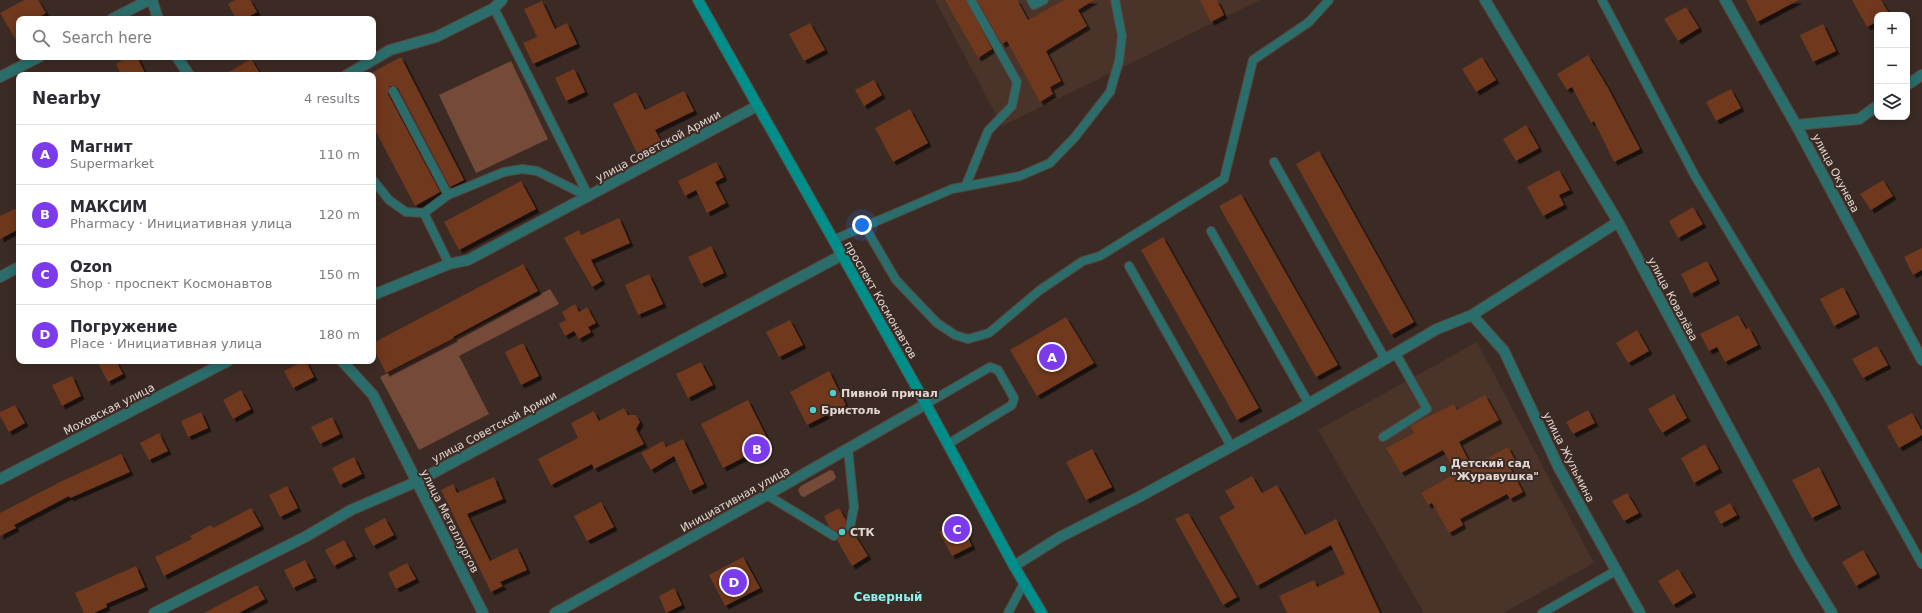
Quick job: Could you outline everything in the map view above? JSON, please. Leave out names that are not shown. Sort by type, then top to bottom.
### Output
[{"type":"main road","name":"проспект Космонавтов","points":[[698,0],[926,404],[1014,566],[1042,613]]},
{"type":"street","points":[[118,16],[149,0]]},
{"type":"street","points":[[152,0],[157,16]]},
{"type":"street","points":[[376,58],[390,50],[436,37],[494,8],[502,0]]},
{"type":"street","name":"улица Ковалёва","points":[[1485,0],[1618,222],[1800,560],[1832,613]]},
{"type":"street","name":"улица Окунева","points":[[1725,0],[1796,124],[1922,360]]},
{"type":"street","points":[[0,77],[33,60]]},
{"type":"street","points":[[179,60],[187,72]]},
{"type":"street","points":[[352,72],[373,60]]},
{"type":"street","points":[[1908,84],[1922,75]]},
{"type":"street","name":"улица Советской Армии","points":[[376,294],[449,264],[468,260],[589,197],[757,106]]},
{"type":"street","points":[[1796,124],[1859,119],[1874,108]]},
{"type":"street","points":[[1014,566],[1060,538],[1139,497],[1309,404],[1437,329],[1472,315],[1618,222]]},
{"type":"street","name":"улица Советской Армии","points":[[154,613],[305,536],[351,510],[416,482],[842,255]]},
{"type":"street","points":[[0,277],[16,269]]},
{"type":"street","name":"улица Жульмина","points":[[1472,315],[1504,351],[1559,468],[1640,613]]},
{"type":"street","name":"Моховская улица","points":[[0,479],[222,364]]},
{"type":"street","name":"улица Металлургов","points":[[345,364],[373,395],[483,613]]},
{"type":"street","name":"Инициативная улица","points":[[555,613],[767,496],[926,404]]},
{"type":"lane","points":[[966,185],[988,131],[1012,106],[1017,82],[971,0]]},
{"type":"lane","points":[[1031,0],[1034,5],[1044,0]]},
{"type":"lane","points":[[833,240],[952,189],[966,185],[1020,176],[1050,163],[1075,137],[1110,92],[1119,61],[1122,36],[1115,0]]},
{"type":"lane","points":[[865,227],[896,280],[937,323],[955,336],[968,339],[989,333],[1040,290],[1083,261],[1100,256],[1224,179],[1253,60],[1309,22],[1328,0]]},
{"type":"lane","points":[[1602,0],[1695,176],[1827,395],[1922,564]]},
{"type":"lane","points":[[494,8],[589,197]]},
{"type":"lane","points":[[393,91],[448,196]]},
{"type":"lane","points":[[1274,162],[1385,360]]},
{"type":"lane","points":[[376,184],[389,200],[406,212],[424,213],[448,196],[504,172],[522,169],[536,171],[589,197]]},
{"type":"lane","points":[[424,213],[449,264]]},
{"type":"lane","points":[[1210,231],[1309,404]]},
{"type":"lane","points":[[1129,266],[1231,446]]},
{"type":"lane","points":[[1383,437],[1428,409],[1396,354]]},
{"type":"lane","points":[[926,404],[990,367],[998,370],[1014,398],[1012,405],[948,444]]},
{"type":"lane","points":[[848,449],[854,507],[850,527]]},
{"type":"lane","points":[[767,496],[834,536]]},
{"type":"lane","points":[[1542,613],[1617,570]]},
{"type":"lane","points":[[1008,613],[1024,582]]},
{"type":"shaded area","points":[[935,0],[1260,0],[1002,126]]},
{"type":"shaded area","points":[[511,61],[548,139],[476,173],[439,95]]},
{"type":"shaded area","points":[[550,289],[559,304],[459,356],[489,414],[419,450],[380,377]]},
{"type":"shaded area","name":"Детский сад \"Журавушка\"","points":[[1477,342],[1594,563],[1503,613],[1424,613],[1318,430]]},
{"type":"shaded area","points":[[830,470],[833,471],[836,477],[834,480],[804,497],[801,496],[798,490],[801,486]]},
{"type":"building","points":[[24,0],[38,0],[46,13],[41,16],[16,16],[16,40],[0,13]]},
{"type":"building","points":[[235,0],[250,0],[257,12],[250,16],[234,16],[228,4]]},
{"type":"building","points":[[945,0],[966,0],[992,49],[978,58]]},
{"type":"building","points":[[977,0],[1017,0],[1028,20],[1064,0],[1094,0],[1078,10],[1087,26],[1046,51],[1061,81],[1050,87],[1053,94],[1040,102],[1007,41],[1002,44]]},
{"type":"building","points":[[1200,0],[1217,0],[1224,15],[1211,22]]},
{"type":"building","points":[[1746,0],[1799,0],[1757,22]]},
{"type":"building","points":[[1852,0],[1881,0],[1888,12],[1874,12],[1874,24],[1867,27]]},
{"type":"building","points":[[542,1],[555,29],[567,23],[577,44],[533,64],[523,43],[537,37],[524,9]]},
{"type":"building","points":[[1686,7],[1699,28],[1678,41],[1664,19]]},
{"type":"building","points":[[810,23],[825,50],[804,61],[789,34]]},
{"type":"building","points":[[1823,24],[1836,51],[1813,62],[1800,35]]},
{"type":"building","points":[[1588,55],[1608,88],[1640,149],[1614,162],[1594,121],[1591,123],[1572,87],[1567,90],[1557,74]]},
{"type":"building","points":[[401,57],[464,180],[450,187],[398,88],[390,86],[388,94],[440,192],[415,206],[376,132],[376,72],[373,72]]},
{"type":"building","points":[[1482,57],[1496,80],[1476,92],[1462,69]]},
{"type":"building","points":[[123,60],[138,60],[144,72],[120,72],[116,64]]},
{"type":"building","points":[[252,60],[259,72],[229,72]]},
{"type":"building","points":[[574,69],[585,92],[566,101],[555,78]]},
{"type":"building","points":[[874,80],[882,95],[864,106],[855,90]]},
{"type":"building","points":[[1731,89],[1741,108],[1716,121],[1706,102]]},
{"type":"building","points":[[684,91],[694,111],[655,130],[661,141],[637,153],[613,104],[636,92],[645,110]]},
{"type":"building","points":[[910,109],[928,143],[893,162],[875,128]]},
{"type":"building","points":[[1526,125],[1539,148],[1516,161],[1503,139]]},
{"type":"building","points":[[1319,151],[1414,322],[1391,335],[1296,164]]},
{"type":"building","points":[[716,162],[724,177],[715,182],[726,203],[707,213],[696,190],[685,196],[678,181]]},
{"type":"building","points":[[1559,170],[1570,190],[1559,195],[1564,205],[1543,216],[1527,187]]},
{"type":"building","points":[[1883,180],[1893,196],[1871,210],[1860,194]]},
{"type":"building","points":[[521,181],[536,209],[459,250],[444,222]]},
{"type":"building","points":[[1241,194],[1338,365],[1316,377],[1219,206]]},
{"type":"building","points":[[1693,207],[1703,224],[1678,238],[1669,221]]},
{"type":"building","points":[[16,208],[16,231],[0,239],[0,216]]},
{"type":"building","points":[[619,218],[630,243],[591,260],[602,281],[592,287],[564,238],[579,230],[581,235]]},
{"type":"building","points":[[1163,237],[1259,408],[1237,420],[1141,250]]},
{"type":"building","points":[[711,246],[724,273],[701,284],[688,257]]},
{"type":"building","points":[[1922,248],[1922,270],[1913,275],[1904,257]]},
{"type":"building","points":[[1707,261],[1717,280],[1691,294],[1681,274]]},
{"type":"building","points":[[523,264],[538,291],[453,337],[454,338],[386,373],[376,353],[376,341]]},
{"type":"building","points":[[649,274],[663,304],[638,315],[625,285]]},
{"type":"building","points":[[1843,287],[1857,314],[1834,326],[1820,299]]},
{"type":"building","points":[[575,304],[579,312],[587,307],[596,323],[588,327],[591,332],[579,339],[574,331],[565,336],[559,324],[566,320],[562,312]]},
{"type":"building","points":[[1738,315],[1746,329],[1749,328],[1758,345],[1725,362],[1717,347],[1709,351],[1700,334]]},
{"type":"building","points":[[1066,317],[1094,363],[1037,396],[1010,350]]},
{"type":"building","points":[[790,320],[803,345],[779,357],[766,332]]},
{"type":"building","points":[[1637,330],[1649,351],[1628,363],[1616,343]]},
{"type":"building","points":[[523,343],[539,376],[521,385],[505,352]]},
{"type":"building","points":[[1877,346],[1888,365],[1863,378],[1852,359]]},
{"type":"building","points":[[701,362],[713,385],[688,398],[676,374]]},
{"type":"building","points":[[99,364],[118,364],[123,374],[108,382]]},
{"type":"building","points":[[298,364],[308,364],[314,377],[293,388],[284,371]]},
{"type":"building","points":[[829,371],[846,405],[807,425],[790,392]]},
{"type":"building","points":[[72,376],[81,396],[62,406],[52,385]]},
{"type":"building","points":[[241,390],[251,409],[233,419],[223,400]]},
{"type":"building","points":[[1674,394],[1687,418],[1662,433],[1648,409]]},
{"type":"building","points":[[1485,395],[1499,420],[1459,442],[1472,467],[1508,447],[1515,460],[1508,464],[1523,492],[1510,499],[1507,494],[1460,519],[1463,525],[1449,533],[1432,503],[1428,505],[1421,493],[1456,473],[1443,450],[1401,473],[1386,448],[1414,433],[1410,426],[1454,404],[1457,410]]},
{"type":"building","points":[[748,400],[770,444],[723,468],[701,424]]},
{"type":"building","points":[[15,405],[25,423],[9,432],[0,416],[0,412]]},
{"type":"building","points":[[624,408],[628,415],[636,415],[640,422],[636,429],[644,444],[594,469],[592,464],[551,485],[538,459],[578,438],[571,423],[594,411],[599,421]]},
{"type":"building","points":[[1588,410],[1595,423],[1573,434],[1566,422]]},
{"type":"building","points":[[201,412],[208,428],[188,437],[181,421]]},
{"type":"building","points":[[1912,413],[1922,431],[1922,435],[1899,448],[1887,426]]},
{"type":"building","points":[[332,417],[340,434],[320,444],[311,427]]},
{"type":"building","points":[[159,433],[168,451],[149,460],[140,443]]},
{"type":"building","points":[[683,439],[704,484],[690,491],[674,456],[651,470],[641,453],[663,441],[666,447]]},
{"type":"building","points":[[1705,444],[1719,469],[1694,483],[1681,458]]},
{"type":"building","points":[[1092,449],[1112,487],[1086,500],[1066,462]]},
{"type":"building","points":[[121,454],[130,472],[70,498],[69,496],[14,525],[16,528],[0,536],[0,513],[62,481]]},
{"type":"building","points":[[354,457],[362,474],[340,485],[332,468]]},
{"type":"building","points":[[1819,467],[1838,505],[1812,518],[1792,480]]},
{"type":"building","points":[[1252,476],[1262,493],[1277,485],[1305,535],[1336,519],[1380,613],[1287,613],[1279,596],[1314,580],[1317,587],[1345,574],[1331,545],[1257,586],[1219,517],[1235,508],[1225,491]]},
{"type":"building","points":[[494,477],[503,499],[467,514],[490,561],[517,548],[527,570],[500,582],[503,586],[491,592],[441,490],[453,484],[457,493]]},
{"type":"building","points":[[287,486],[298,508],[280,517],[269,495]]},
{"type":"building","points":[[1627,493],[1639,513],[1624,521],[1612,501]]},
{"type":"building","points":[[601,502],[614,527],[587,541],[574,516]]},
{"type":"building","points":[[1730,503],[1737,515],[1721,524],[1714,512]]},
{"type":"building","points":[[251,508],[261,526],[164,576],[155,557],[192,539],[190,536],[211,525],[213,528]]},
{"type":"building","name":"СТК","points":[[839,508],[846,520],[845,529],[849,532],[853,532],[868,556],[852,566],[837,540],[839,533],[829,527],[824,516]]},
{"type":"building","points":[[1188,513],[1237,597],[1223,605],[1175,519]]},
{"type":"building","points":[[385,518],[394,535],[373,546],[364,529]]},
{"type":"building","points":[[960,521],[972,546],[952,556],[939,532]]},
{"type":"building","points":[[344,540],[353,556],[334,566],[325,550]]},
{"type":"building","points":[[1863,550],[1877,574],[1856,586],[1842,562]]},
{"type":"building","points":[[743,557],[760,588],[725,606],[709,575]]},
{"type":"building","points":[[305,560],[314,578],[293,588],[284,570]]},
{"type":"building","points":[[407,563],[416,579],[396,589],[388,573]]},
{"type":"building","points":[[136,566],[145,587],[106,604],[107,607],[94,613],[84,613],[75,593]]},
{"type":"building","points":[[1678,569],[1693,593],[1673,605],[1658,581]]},
{"type":"building","points":[[257,585],[265,599],[239,613],[204,613]]},
{"type":"building","points":[[674,588],[682,605],[666,613],[659,596]]},
{"type":"place","name":"Магнит","points":[[1052,357]]},
{"type":"place","name":"Пивной причал","points":[[833,393]]},
{"type":"place","name":"Бристоль","points":[[813,410]]},
{"type":"place","name":"МАКСИМ","points":[[757,449]]},
{"type":"place","name":"Детский сад \"Журавушка\"","points":[[1443,469]]},
{"type":"place","name":"Ozon","points":[[957,529]]},
{"type":"place","name":"СТК","points":[[842,532]]},
{"type":"place","name":"Погружение","points":[[734,582]]},
{"type":"district","name":"Северный","points":[[888,597]]}]
